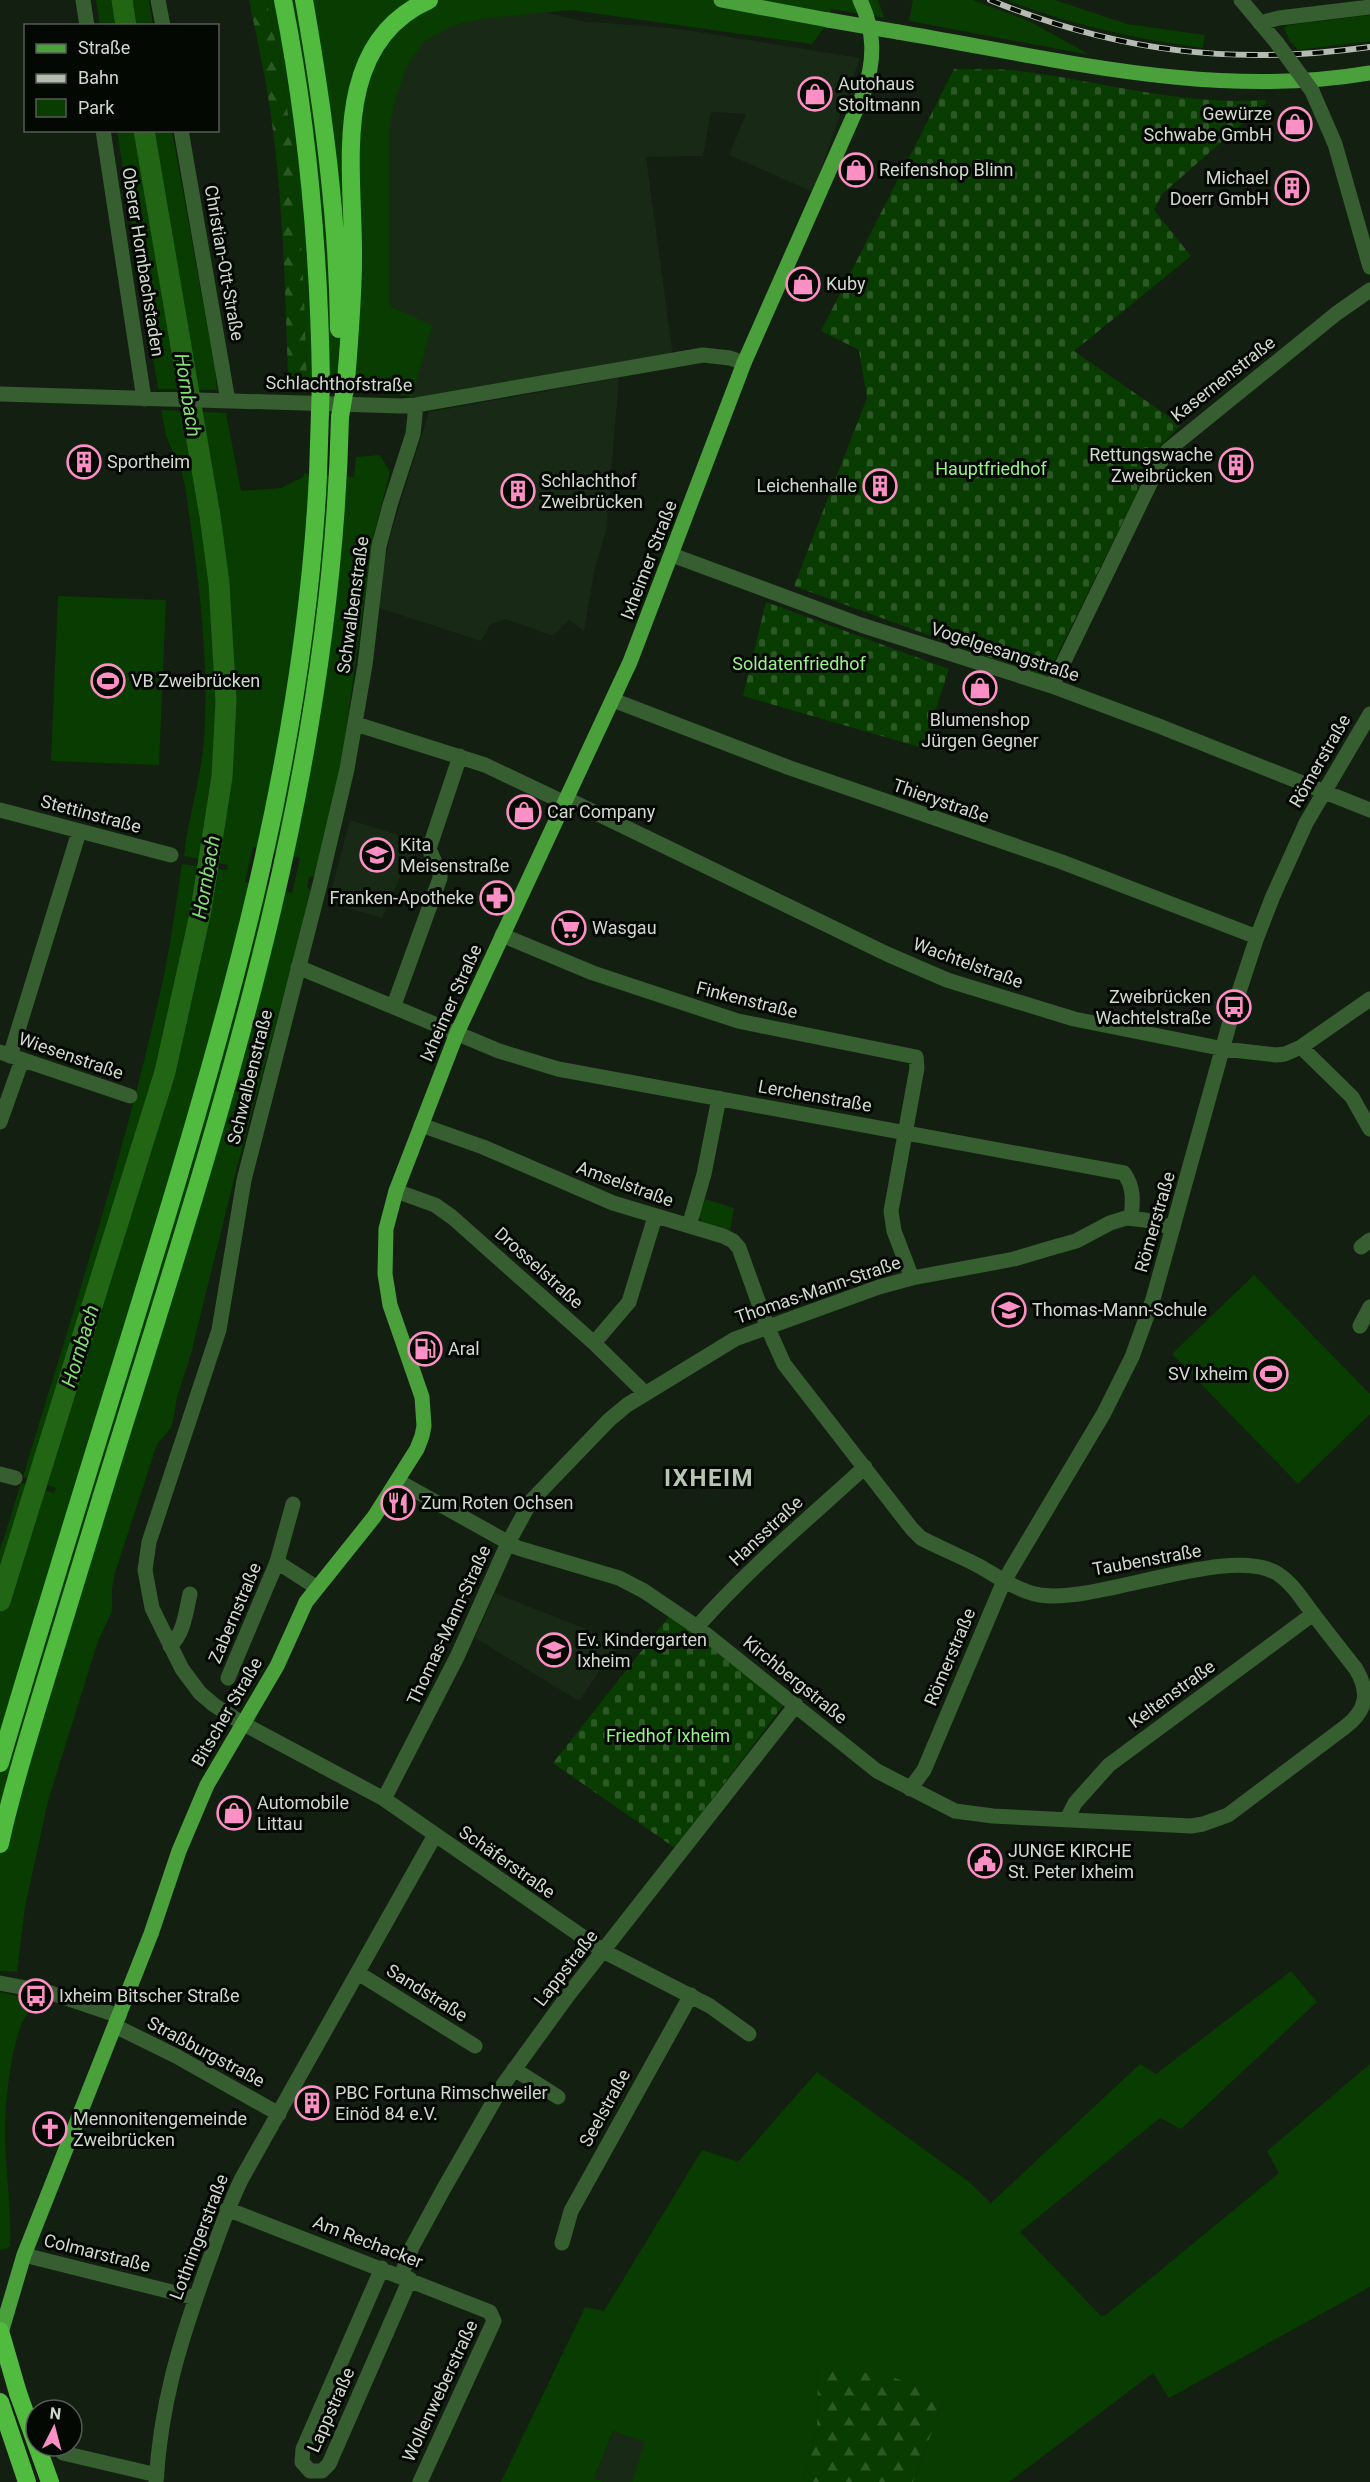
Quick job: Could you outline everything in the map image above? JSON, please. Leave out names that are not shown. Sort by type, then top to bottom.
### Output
[{"type":"highway","points":[[0,1763],[203,1097],[259,885],[292,722],[307,610],[318,475],[321,381],[317,261],[305,136],[283,0]]},
{"type":"highway","points":[[304,0],[324,125],[336,257],[343,382]]},
{"type":"highway","points":[[0,1844],[60,1631],[223,1098],[278,890],[319,671],[328,600],[353,259],[351,156],[353,112],[358,85],[374,48],[394,24],[417,5],[429,0]]},
{"type":"highway","points":[[0,2331],[30,2431],[50,2482]]},
{"type":"highway","points":[[0,2402],[27,2482]]},
{"type":"highway","points":[[0,2433],[16,2453]]},
{"type":"main road","points":[[722,0],[1160,76],[1228,81],[1280,81],[1329,79],[1370,73]]},
{"type":"main road","name":"Ixheimer Straße","points":[[421,1125],[457,1033],[613,700],[672,555],[744,363],[853,119],[873,59],[870,22],[860,0]]},
{"type":"main road","name":"Bitscher Straße","points":[[0,2336],[24,2255],[151,1934],[194,1813],[212,1775],[277,1666],[299,1616],[316,1587],[374,1517],[417,1449],[422,1436],[424,1419],[422,1397],[390,1305],[385,1274],[386,1229],[396,1191],[421,1125]]},
{"type":"street","points":[[83,0],[87,24]]},
{"type":"street","points":[[158,0],[163,24]]},
{"type":"street","points":[[1241,0],[1278,43],[1312,91],[1329,125],[1370,267]]},
{"type":"street","points":[[1260,23],[1279,18],[1370,6]]},
{"type":"street","name":"Oberer Hornbachstaden","points":[[103,132],[144,399]]},
{"type":"street","name":"Christian-Ott-Straße","points":[[181,132],[223,401]]},
{"type":"street","name":"Kasernenstraße","points":[[1052,686],[1168,450],[1338,313],[1370,290]]},
{"type":"street","name":"Schlachthofstraße","points":[[0,394],[416,405],[703,355],[730,358],[744,363]]},
{"type":"street","name":"Schwalbenstraße","points":[[242,1723],[200,1693],[182,1669],[148,1596],[146,1558],[219,1330],[244,1180],[320,884],[356,723],[380,546],[390,505],[413,434],[416,405]]},
{"type":"street","name":"Vogelgesangstraße","points":[[672,555],[861,625],[1052,686],[1370,810]]},
{"type":"street","name":"Thierystraße","points":[[613,700],[789,768],[1062,862],[1257,937]]},
{"type":"street","name":"Römerstraße","points":[[910,1789],[924,1770],[1004,1581],[1104,1413],[1132,1357],[1154,1299],[1234,1007],[1257,937],[1288,859],[1370,714]]},
{"type":"street","name":"Wachtelstraße","points":[[356,723],[460,756],[509,776],[947,980],[1074,1019],[1224,1049],[1276,1055],[1301,1047],[1370,999]]},
{"type":"street","points":[[394,1005],[440,878],[429,849],[460,756]]},
{"type":"street","name":"Stettinstraße","points":[[0,810],[171,855]]},
{"type":"street","points":[[0,1122],[11,1056],[79,832]]},
{"type":"street","name":"Finkenstraße","points":[[502,935],[593,973],[738,1021],[912,1055],[916,1057],[917,1068],[905,1133]]},
{"type":"street","name":"Lerchenstraße","points":[[298,967],[525,1061],[558,1070],[1124,1173],[1130,1181],[1132,1190],[1131,1218]]},
{"type":"street","points":[[1301,1047],[1352,1097],[1370,1129]]},
{"type":"street","name":"Wiesenstraße","points":[[11,1056],[130,1096]]},
{"type":"street","points":[[689,1226],[704,1174],[719,1098]]},
{"type":"street","name":"Amselstraße","points":[[421,1125],[483,1147],[573,1187],[655,1217],[723,1236],[733,1241],[739,1248],[766,1326]]},
{"type":"street","points":[[905,1133],[891,1211],[894,1231],[912,1278]]},
{"type":"street","name":"Drosselstraße","points":[[396,1191],[435,1205],[452,1217],[594,1343],[645,1393]]},
{"type":"street","points":[[594,1343],[629,1302],[655,1217]]},
{"type":"street","points":[[1131,1218],[1173,1228]]},
{"type":"street","name":"Thomas-Mann-Straße","points":[[384,1799],[457,1657],[508,1543],[531,1501],[609,1420],[645,1393],[707,1354],[766,1326],[879,1287],[912,1278],[1014,1259],[1076,1241],[1110,1223],[1131,1218]]},
{"type":"street","points":[[1360,1326],[1370,1308]]},
{"type":"street","name":"Taubenstraße","points":[[766,1326],[784,1364],[912,1529],[921,1538],[1004,1581],[1032,1593],[1060,1596],[1209,1569],[1253,1565],[1266,1568],[1285,1579],[1359,1674],[1367,1695],[1365,1707],[1351,1722],[1228,1815],[1191,1826]]},
{"type":"street","name":"Hansstraße","points":[[697,1627],[782,1541],[865,1467]]},
{"type":"street","name":"Kirchbergstraße","points":[[398,1481],[518,1548],[632,1584],[697,1627],[877,1771],[955,1810],[974,1815],[1191,1826]]},
{"type":"street","name":"Zabernstraße","points":[[228,1678],[277,1562],[293,1504]]},
{"type":"street","name":"Zabernstraße","points":[[277,1562],[316,1587]]},
{"type":"street","points":[[170,1647],[176,1641],[180,1631],[190,1594]]},
{"type":"street","name":"Keltenstraße","points":[[1067,1819],[1075,1803],[1109,1765],[1313,1614]]},
{"type":"street","name":"Lappstraße","points":[[382,2268],[303,2450],[302,2462],[310,2471],[322,2471],[329,2464],[405,2278],[412,2247],[503,2085],[603,1951],[796,1705]]},
{"type":"street","name":"Schäferstraße","points":[[242,1723],[384,1799],[603,1951],[691,1995],[723,2014],[749,2034]]},
{"type":"street","name":"Lothringerstraße","points":[[157,2478],[167,2392],[227,2209],[242,2178],[435,1835]]},
{"type":"street","name":"Sandstraße","points":[[358,1973],[475,2046]]},
{"type":"street","name":"Straßburgstraße","points":[[0,1983],[48,1992],[117,2021],[279,2114]]},
{"type":"street","name":"Seelstraße","points":[[562,2243],[571,2211],[691,1995]]},
{"type":"street","points":[[514,2069],[558,2097]]},
{"type":"street","name":"Am Rechacker","points":[[227,2209],[382,2268],[490,2312],[493,2316]]},
{"type":"street","name":"Colmarstraße","points":[[24,2255],[196,2298]]},
{"type":"street","name":"Wollenweberstraße","points":[[420,2482],[494,2321],[493,2316]]},
{"type":"street","points":[[82,2458],[157,2478]]},
{"type":"shaded area","points":[[536,10],[581,21],[680,29],[860,58],[813,192],[729,155],[746,114],[711,112],[703,156],[646,157],[673,356],[420,398],[373,390],[376,103],[440,18]]},
{"type":"shaded area","name":"Schlachthof Zweibrücken","points":[[619,378],[606,532],[595,567],[584,631],[569,620],[553,636],[506,619],[490,625],[481,641],[376,607],[390,536],[429,412]]},
{"type":"shaded area","name":"Kita Meisenstraße","points":[[350,820],[418,841],[408,871],[403,870],[382,918],[328,902]]},
{"type":"shaded area","name":"Ev. Kindergarten Ixheim","points":[[495,1593],[619,1642],[579,1701],[475,1638]]},
{"type":"shaded area","points":[[613,2431],[646,2442],[632,2482],[604,2482],[594,2478]]},
{"type":"green space","points":[[96,0],[149,0],[153,24],[100,24]]},
{"type":"green space","points":[[249,0],[266,0],[285,97],[301,245],[307,393],[291,390],[288,379],[277,162],[267,90]]},
{"type":"green space","points":[[266,0],[878,0],[884,18],[831,9],[827,29],[823,29],[812,44],[571,10],[487,18],[454,25],[423,42],[407,66],[396,96],[389,129],[389,306],[432,325],[412,397],[359,389],[359,383],[306,380],[300,237],[291,141],[285,94]]},
{"type":"green space","points":[[913,0],[973,0],[1031,22],[1090,55],[909,21]]},
{"type":"green space","points":[[1007,0],[1055,0],[1127,24],[1205,35],[1203,48],[1104,30],[1055,17]]},
{"type":"green space","points":[[1370,15],[1370,41],[1298,50],[1289,40],[1284,28],[1289,25]]},
{"type":"green space","name":"Hauptfriedhof","points":[[954,69],[1011,70],[1172,96],[1234,101],[1265,100],[1266,103],[1162,194],[1154,210],[1191,256],[1074,351],[1181,425],[1160,446],[1046,678],[794,586],[867,398],[859,350],[821,331]]},
{"type":"green space","points":[[117,132],[172,132],[215,369],[217,390],[158,389]]},
{"type":"green space","points":[[161,410],[226,413],[241,491],[281,488],[303,477],[304,473],[354,477],[356,457],[380,455],[390,472],[374,534],[342,759],[315,876],[309,877],[307,887],[312,891],[237,1167],[171,1428],[157,1444],[115,1573],[112,1611],[98,1641],[48,1801],[25,1907],[17,1972],[0,1971],[0,1550],[21,1483],[54,1493],[56,1488],[23,1477],[95,1241],[144,1062],[172,933],[182,864],[227,870],[228,865],[184,856],[204,740],[204,644],[185,486],[182,473],[166,436]],"holes":[[[253,847],[300,858],[292,893],[245,882]]]},
{"type":"green space","name":"VB Zweibrücken","points":[[58,596],[166,600],[159,765],[51,761]]},
{"type":"green space","name":"Soldatenfriedhof","points":[[766,602],[949,669],[923,748],[743,696]]},
{"type":"green space","points":[[705,1199],[734,1208],[730,1231],[703,1224],[699,1216]]},
{"type":"green space","name":"SV Ixheim","points":[[1254,1275],[1370,1394],[1370,1414],[1298,1484],[1172,1354]]},
{"type":"green space","name":"Friedhof Ixheim","points":[[670,1615],[785,1703],[675,1848],[553,1763]]},
{"type":"green space","points":[[1291,1971],[1317,2002],[1181,2129],[1160,2118],[1020,2232],[1101,2316],[1106,2315],[1279,2173],[1267,2151],[1370,2064],[1370,2287],[1169,2398],[1153,2373],[1009,2482],[913,2482],[945,2397],[818,2366],[817,2428],[802,2482],[632,2482],[645,2442],[613,2431],[594,2478],[604,2482],[501,2482],[585,2307],[604,2311],[702,2150],[738,2162],[817,2072],[968,2181],[991,2203],[1140,2064],[1156,2074]]},
{"type":"green space","points":[[0,1992],[34,2000],[20,2028],[9,2077],[5,2124],[10,2246],[0,2250]]},
{"type":"green space","points":[[818,2366],[890,2376],[945,2397],[913,2482],[802,2482],[817,2428]]},
{"type":"waterway","name":"Hornbach","points":[[122,0],[126,24]]},
{"type":"waterway","name":"Hornbach","points":[[0,1601],[165,1072],[201,910],[222,777],[226,701],[219,583],[210,516],[144,132]]},
{"type":"railway","points":[[990,0],[1037,18],[1084,32],[1130,43],[1177,50],[1271,55],[1320,53],[1370,47]]},
{"type":"place","name":"Autohaus Stoltmann","points":[[815,94]]},
{"type":"place","name":"Gewürze Schwabe GmbH","points":[[1295,124]]},
{"type":"place","name":"Reifenshop Blinn","points":[[856,170]]},
{"type":"place","name":"Michael Doerr GmbH","points":[[1292,188]]},
{"type":"place","name":"Kuby","points":[[803,284]]},
{"type":"place","name":"Sportheim","points":[[84,462]]},
{"type":"place","name":"Rettungswache Zweibrücken","points":[[1236,465]]},
{"type":"place","name":"Leichenhalle","points":[[880,486]]},
{"type":"place","name":"Schlachthof Zweibrücken","points":[[518,491]]},
{"type":"place","name":"VB Zweibrücken","points":[[108,681]]},
{"type":"place","name":"Blumenshop Jürgen Gegner","points":[[980,688]]},
{"type":"place","name":"Car Company","points":[[524,812]]},
{"type":"place","name":"Kita Meisenstraße","points":[[377,855]]},
{"type":"place","name":"Franken-Apotheke","points":[[497,898]]},
{"type":"place","name":"Wasgau","points":[[569,928]]},
{"type":"place","name":"Zweibrücken Wachtelstraße","points":[[1234,1007]]},
{"type":"place","name":"Thomas-Mann-Schule","points":[[1009,1310]]},
{"type":"place","name":"Aral","points":[[425,1349]]},
{"type":"place","name":"SV Ixheim","points":[[1271,1374]]},
{"type":"place","name":"Zum Roten Ochsen","points":[[398,1503]]},
{"type":"place","name":"Ev. Kindergarten Ixheim","points":[[554,1650]]},
{"type":"place","name":"Automobile Littau","points":[[234,1813]]},
{"type":"place","name":"JUNGE KIRCHE St. Peter Ixheim","points":[[985,1861]]},
{"type":"place","name":"Ixheim Bitscher Straße","points":[[36,1996]]},
{"type":"place","name":"PBC Fortuna Rimschweiler Einöd 84 e.V.","points":[[312,2103]]},
{"type":"place","name":"Mennonitengemeinde Zweibrücken","points":[[50,2129]]},
{"type":"district","name":"IXHEIM","points":[[709,1478]]}]
